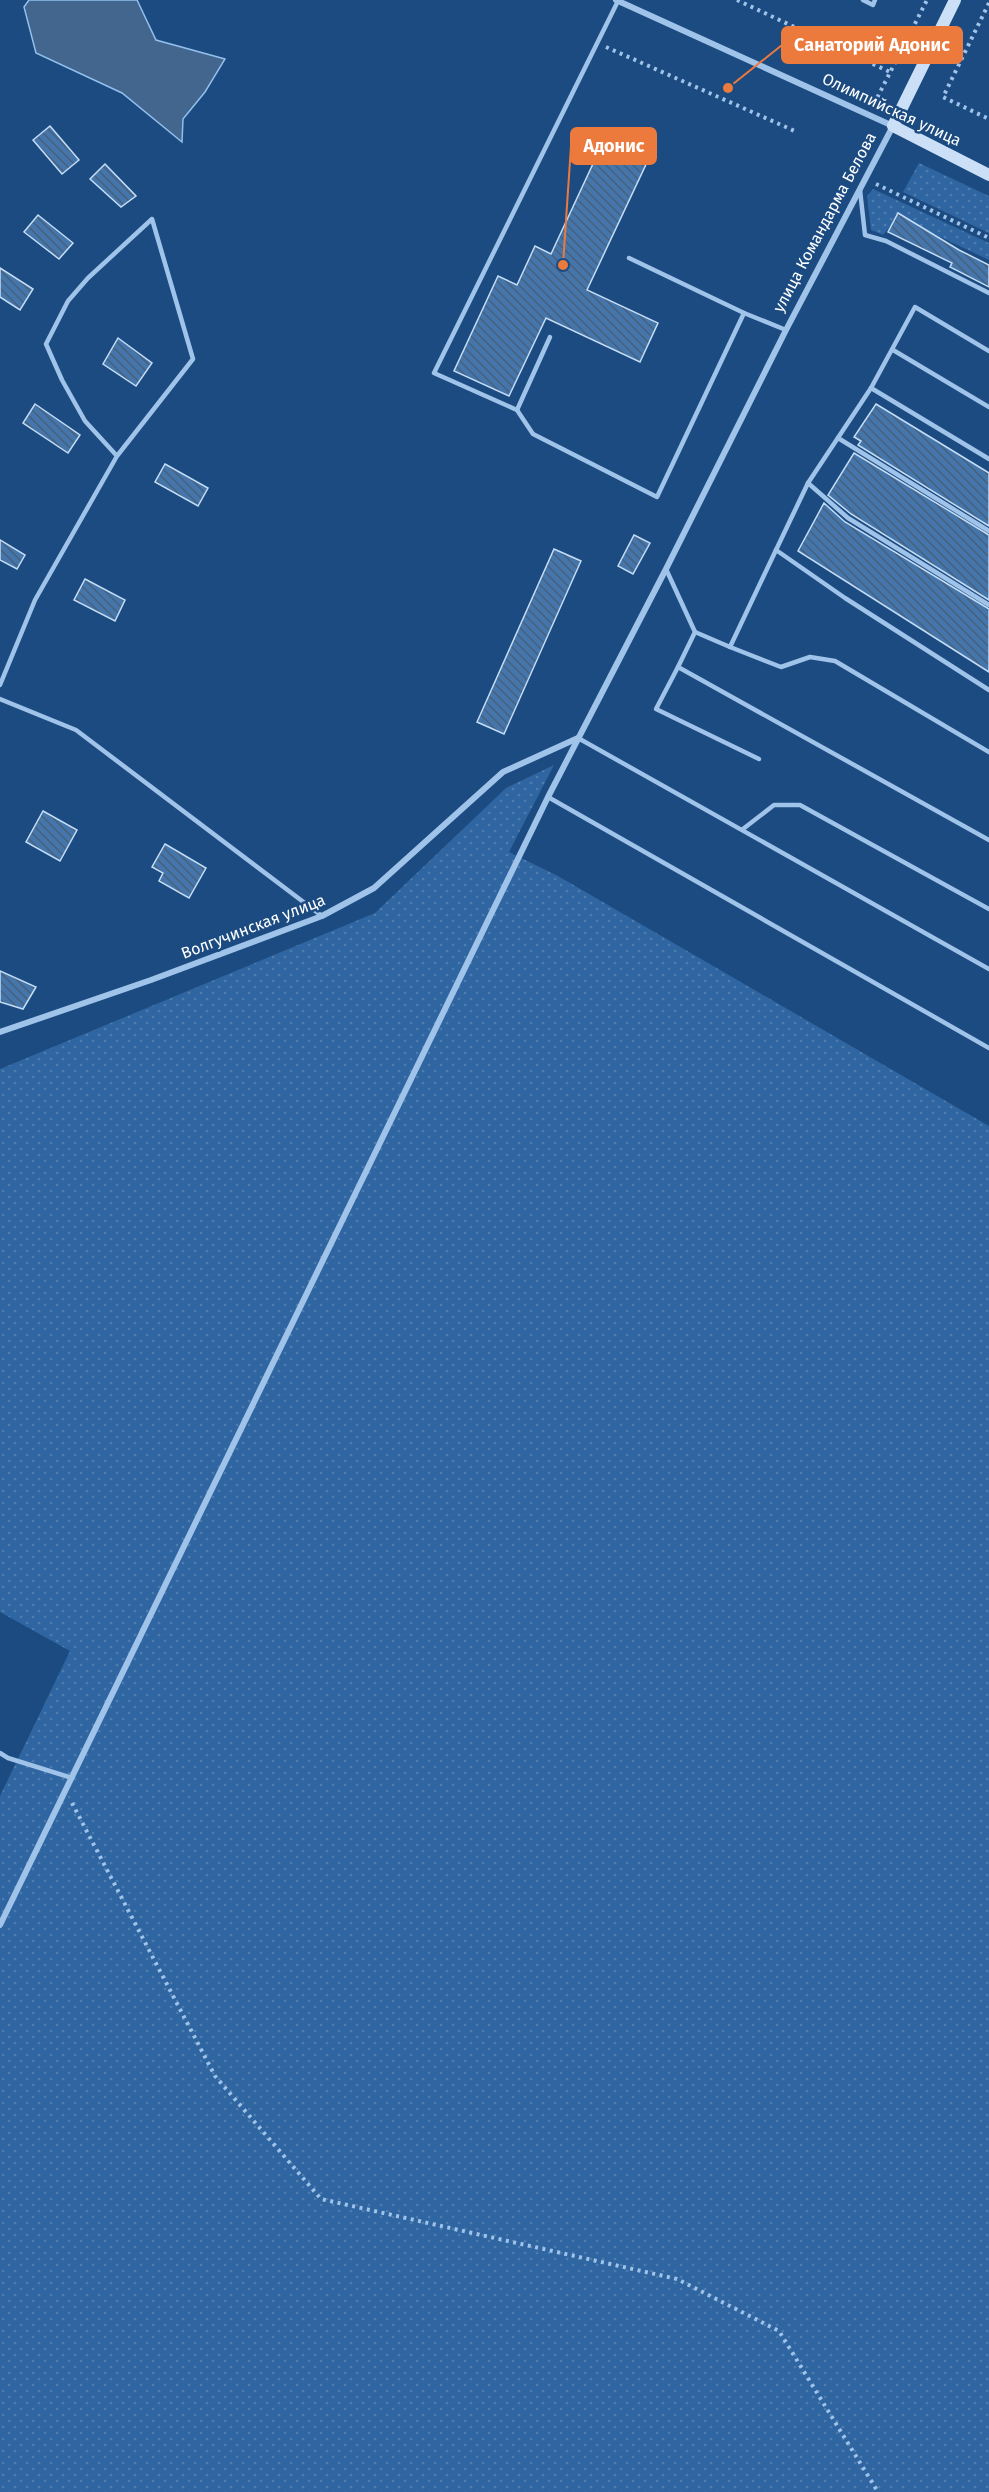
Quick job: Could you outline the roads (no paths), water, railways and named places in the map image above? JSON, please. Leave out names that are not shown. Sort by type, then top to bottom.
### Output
[{"type":"main road","name":"улица Командарма Белова","points":[[893,126],[955,0]]},
{"type":"main road","name":"Олимпийская улица","points":[[893,126],[989,175]]},
{"type":"street","name":"Олимпийская улица","points":[[617,1],[893,126]]},
{"type":"street","name":"улица Командарма Белова","points":[[0,1924],[548,797],[786,330],[893,126]]},
{"type":"street","name":"Волгучинская улица","points":[[0,1032],[151,980],[322,916],[374,888],[503,772],[578,738]]},
{"type":"lane","points":[[863,0],[873,5],[875,0]]},
{"type":"lane","points":[[617,1],[434,373],[517,410],[533,434],[657,497],[744,313]]},
{"type":"lane","points":[[860,190],[865,235],[886,241],[989,293]]},
{"type":"lane","points":[[0,685],[35,600],[117,456],[194,359],[152,219],[88,278],[68,301],[46,344],[62,380],[86,421],[117,456]]},
{"type":"lane","points":[[629,258],[744,313],[786,330]]},
{"type":"lane","points":[[729,647],[808,483],[871,388],[915,307],[989,351]]},
{"type":"lane","points":[[517,410],[550,337]]},
{"type":"lane","points":[[893,350],[989,407]]},
{"type":"lane","points":[[871,388],[989,459]]},
{"type":"lane","points":[[838,438],[989,531]]},
{"type":"lane","points":[[808,483],[848,518],[989,605]]},
{"type":"lane","points":[[776,550],[845,598],[989,690]]},
{"type":"lane","points":[[666,568],[695,632],[781,667],[810,657],[834,661],[989,752]]},
{"type":"lane","points":[[695,632],[656,709],[759,759]]},
{"type":"lane","points":[[678,667],[989,840]]},
{"type":"lane","points":[[0,699],[76,730],[322,916]]},
{"type":"lane","points":[[578,738],[989,969]]},
{"type":"lane","points":[[548,797],[989,1048]]},
{"type":"lane","points":[[743,829],[774,805],[800,805],[989,909]]},
{"type":"lane","points":[[0,1754],[72,1778]]},
{"type":"place","name":"Санаторий Адонис","points":[[728,88]]},
{"type":"place","name":"Адонис","points":[[563,265]]}]
